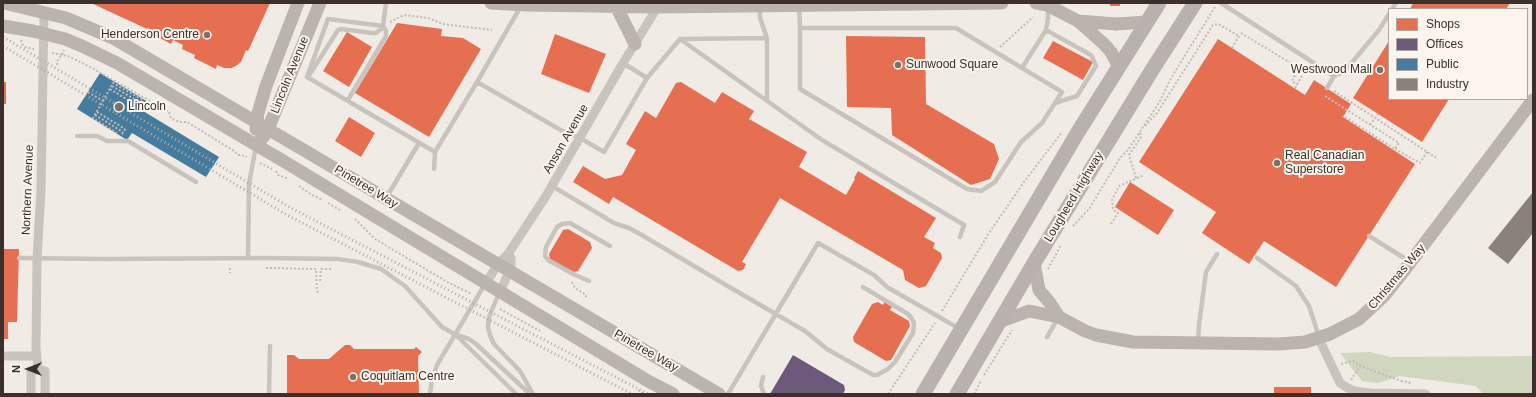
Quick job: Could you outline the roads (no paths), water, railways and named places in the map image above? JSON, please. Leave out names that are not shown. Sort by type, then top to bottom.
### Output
[{"type":"main road","name":"Pinetree Way","points":[[4,3],[44,10],[78,22],[113,38],[719,394]]},
{"type":"main road","name":"Lincoln Avenue","points":[[256,145],[256,121],[259,107],[269,75],[298,3]]},
{"type":"main road","name":"Lincoln Avenue","points":[[256,145],[268,128],[320,3]]},
{"type":"main road","points":[[493,3],[521,5],[760,6],[1002,3]]},
{"type":"main road","points":[[923,394],[1052,176],[1159,3]]},
{"type":"main road","name":"Lougheed Highway","points":[[958,394],[1034,263],[1152,70],[1195,3]]},
{"type":"main road","points":[[1044,4],[1078,21],[1104,44],[1111,52],[1119,67]]},
{"type":"main road","points":[[609,5],[635,44]]},
{"type":"main road","points":[[1078,21],[1116,24],[1147,22]]},
{"type":"main road","name":"Pinetree Way","points":[[3,26],[44,33],[74,42],[104,56],[256,145],[648,381],[673,394]]},
{"type":"main road","name":"Christmas Way","points":[[999,322],[1029,311],[1058,317],[1085,331],[1110,338],[1134,342],[1279,344],[1305,342],[1342,329],[1359,319],[1384,296],[1533,100]]},
{"type":"main road","points":[[1034,263],[1039,290],[1050,303],[1058,317]]},
{"type":"street","name":"Anson Avenue","points":[[486,283],[498,264],[508,254],[552,186],[623,63],[659,5]]},
{"type":"street","name":"Northern Avenue","points":[[38,369],[37,258],[42,190],[44,10]]},
{"type":"street","points":[[500,292],[510,271],[511,258],[508,254]]},
{"type":"street","points":[[1319,338],[1340,382],[1346,387],[1354,391],[1371,394],[1426,394]]},
{"type":"street","points":[[3,356],[37,356]]},
{"type":"street","name":"Northern Avenue","points":[[31,394],[31,372],[38,369],[45,371],[44,394]]},
{"type":"lane","points":[[307,77],[316,66],[337,31],[341,29],[374,33],[380,30],[383,26],[386,3]]},
{"type":"lane","points":[[1221,3],[1334,76]]},
{"type":"lane","points":[[1022,68],[1046,30],[1048,18],[1044,4]]},
{"type":"lane","points":[[434,169],[435,152],[521,5]]},
{"type":"lane","points":[[799,5],[800,89],[967,189],[981,191],[995,182],[1021,142],[1042,123],[1062,92],[956,28],[800,28]]},
{"type":"lane","points":[[760,6],[760,18],[767,38],[767,101]]},
{"type":"lane","points":[[1327,88],[1334,76],[1344,72],[1379,30],[1388,16]]},
{"type":"lane","points":[[307,77],[328,19],[383,26],[387,32],[386,36],[348,100]]},
{"type":"lane","points":[[1046,30],[1091,55],[1096,66],[1077,96],[1055,103]]},
{"type":"lane","points":[[477,82],[566,133],[580,138],[604,152],[647,78],[680,39],[767,38]]},
{"type":"lane","points":[[680,39],[822,140],[964,225],[960,237]]},
{"type":"lane","points":[[623,63],[647,78]]},
{"type":"lane","points":[[307,77],[435,152]]},
{"type":"lane","points":[[77,136],[97,136],[107,141],[128,141],[196,182]]},
{"type":"lane","points":[[386,198],[419,143]]},
{"type":"lane","name":"Lincoln Avenue","points":[[248,258],[249,184],[256,145]]},
{"type":"lane","points":[[552,186],[612,222],[629,228],[644,236],[805,331],[821,345],[873,375],[881,374],[893,365],[912,333],[914,325],[912,318],[908,314],[863,287]]},
{"type":"lane","points":[[589,281],[548,260],[545,255],[546,246],[559,225],[570,223],[610,246]]},
{"type":"lane","points":[[1369,236],[1411,262]]},
{"type":"lane","points":[[728,394],[818,243],[874,275],[887,287],[961,330]]},
{"type":"lane","points":[[1198,343],[1198,325],[1206,272],[1217,254]]},
{"type":"lane","points":[[19,258],[342,259],[374,266],[389,274],[401,283],[441,326],[476,344],[531,394]]},
{"type":"lane","points":[[1257,258],[1296,286],[1309,306],[1319,338]]},
{"type":"lane","points":[[430,394],[434,372],[486,283]]},
{"type":"lane","points":[[500,292],[489,317],[488,327],[490,335],[494,344],[520,371],[531,394]]},
{"type":"lane","points":[[1047,337],[1058,317]]},
{"type":"lane","points":[[456,335],[516,394]]},
{"type":"lane","points":[[269,394],[270,346]]},
{"type":"lane","points":[[763,377],[761,386],[764,394]]},
{"type":"railway","points":[[3,37],[291,208],[648,394]]},
{"type":"railway","points":[[3,46],[287,215],[632,394]]},
{"type":"place","name":"Henderson Centre","points":[[207,35]]},
{"type":"place","name":"Sunwood Square","points":[[898,65]]},
{"type":"place","name":"Westwood Mall","points":[[1380,70]]},
{"type":"place","name":"Lincoln","points":[[119,107]]},
{"type":"place","name":"Real Canadian Superstore","points":[[1277,163]]},
{"type":"place","name":"Coquitlam Centre","points":[[353,377]]}]
